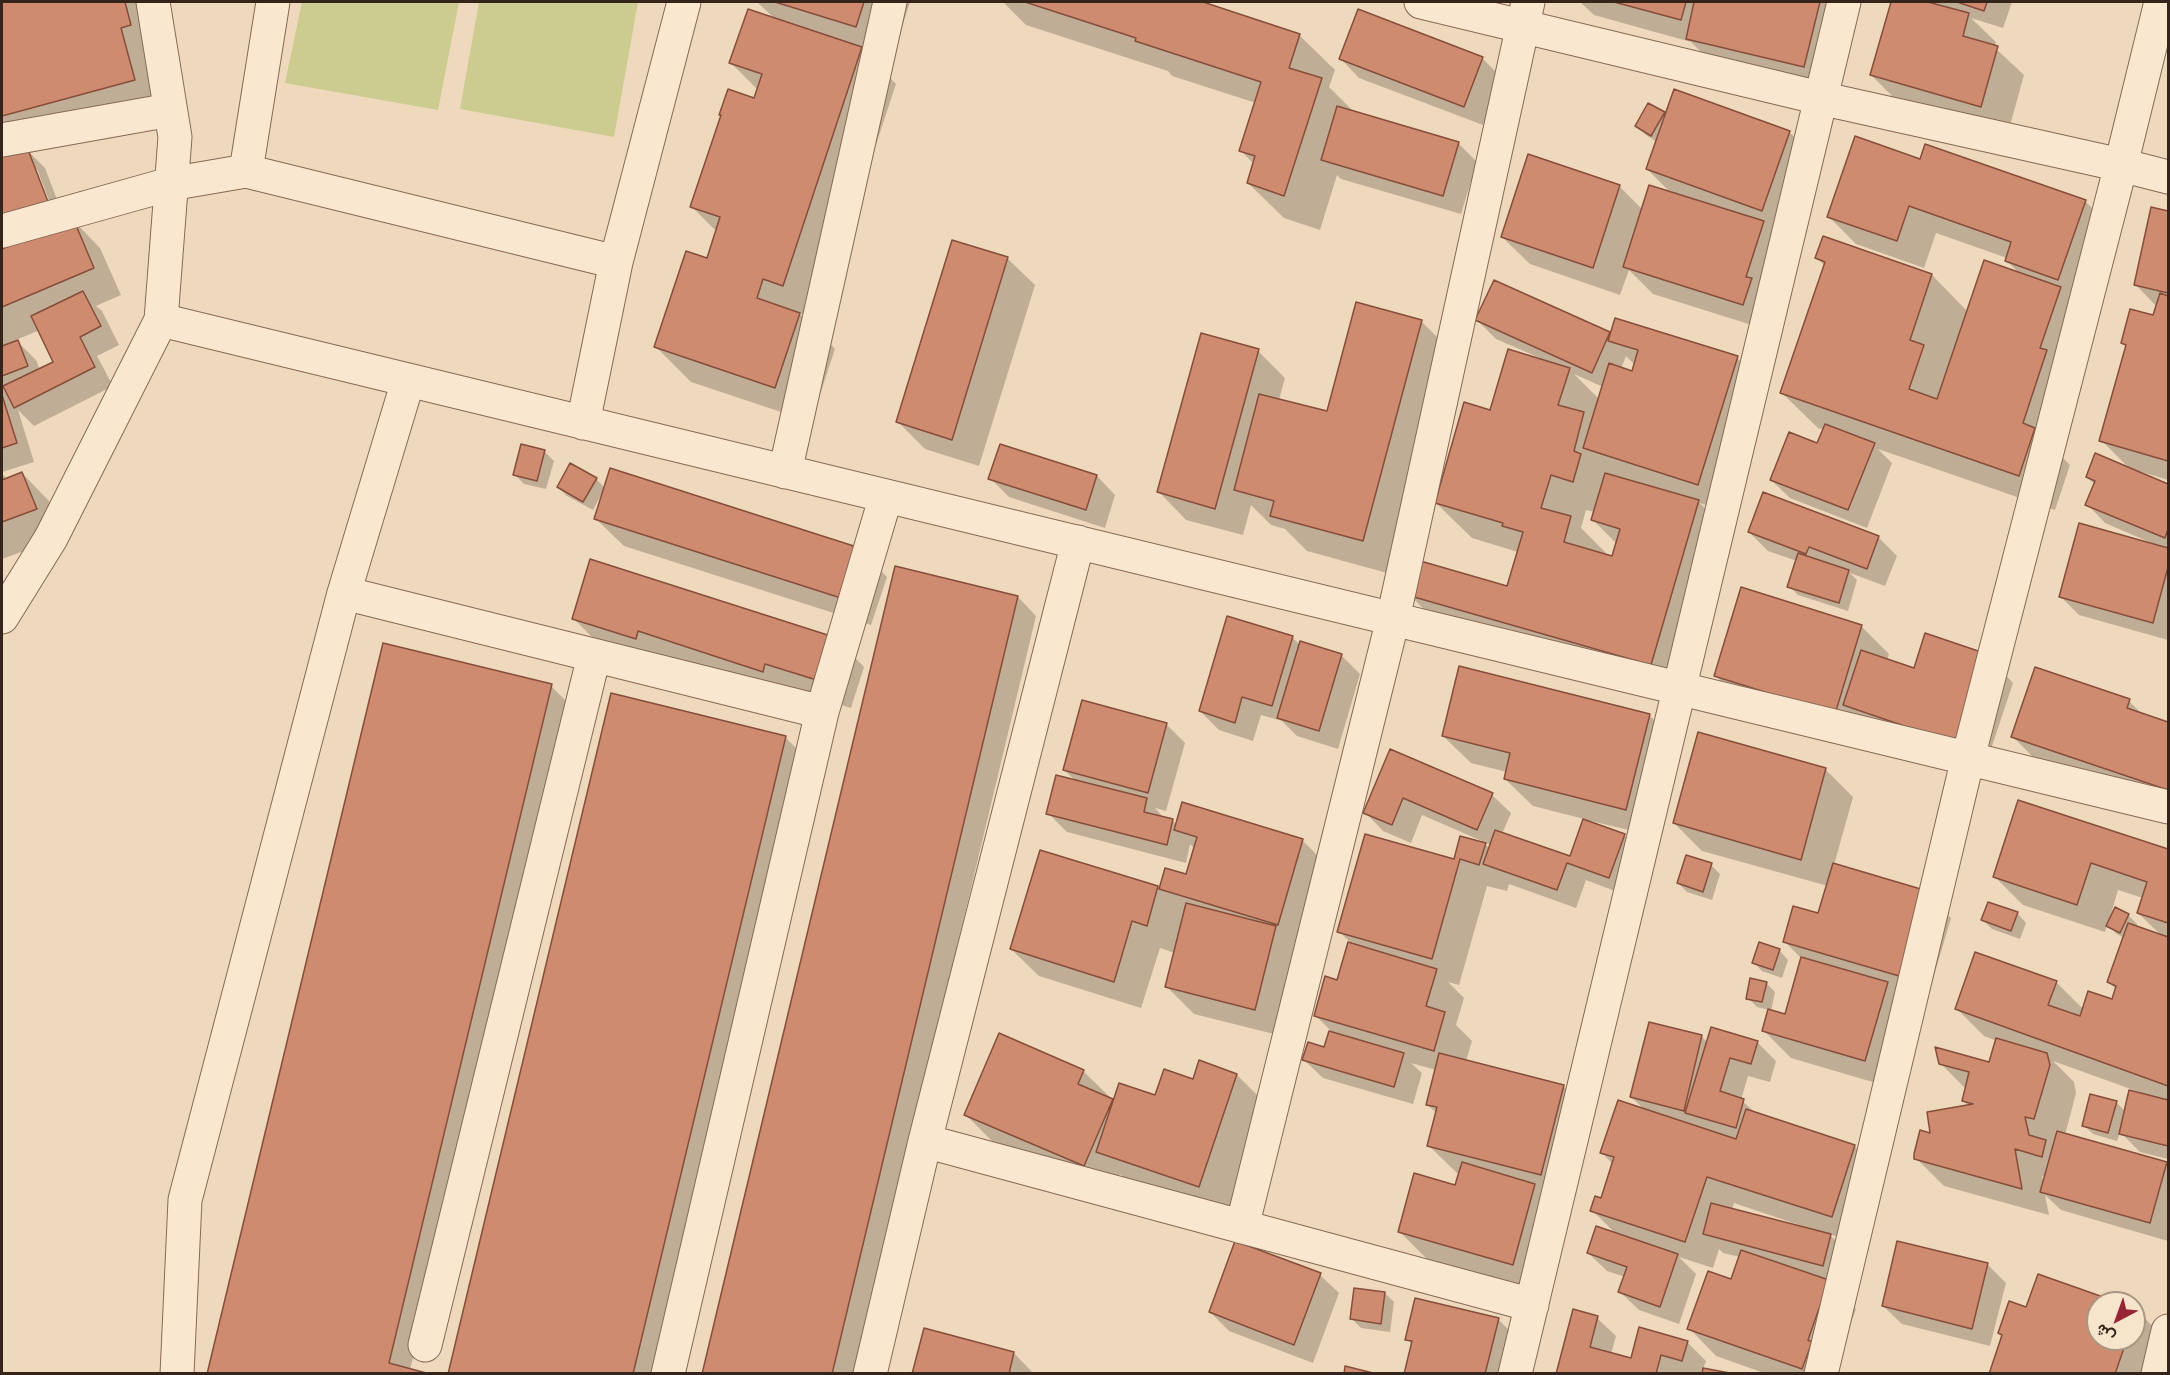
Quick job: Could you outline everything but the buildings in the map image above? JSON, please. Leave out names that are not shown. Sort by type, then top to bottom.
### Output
[{"type":"street","points":[[2,617],[51,538],[161,320],[175,137],[153,2]]},
{"type":"street","points":[[246,171],[273,2]]},
{"type":"street","points":[[583,423],[616,262],[684,2]]},
{"type":"street","points":[[785,472],[890,2]]},
{"type":"street","points":[[1421,2],[1525,14],[1820,98],[2169,177]]},
{"type":"street","points":[[1515,1374],[1844,2]]},
{"type":"street","points":[[1821,1374],[1968,758],[2161,2]]},
{"type":"street","points":[[1242,1227],[1393,619],[1525,14]]},
{"type":"street","points":[[2,140],[170,110]]},
{"type":"street","points":[[2,231],[170,184],[246,171],[616,262]]},
{"type":"street","points":[[161,320],[2169,807]]},
{"type":"street","points":[[177,1374],[186,1200],[344,593],[408,381]]},
{"type":"street","points":[[668,1374],[822,712],[886,496]]},
{"type":"street","points":[[870,1374],[925,1141],[1078,542]]},
{"type":"street","points":[[344,593],[822,712]]},
{"type":"street","points":[[425,1345],[594,656]]},
{"type":"street","points":[[925,1141],[1532,1305]]},
{"type":"street","points":[[2158,1374],[2169,1331]]},
{"type":"shaded area","points":[[302,2],[459,2],[438,110],[285,83]]},
{"type":"shaded area","points":[[479,2],[638,2],[614,137],[460,109]]}]
